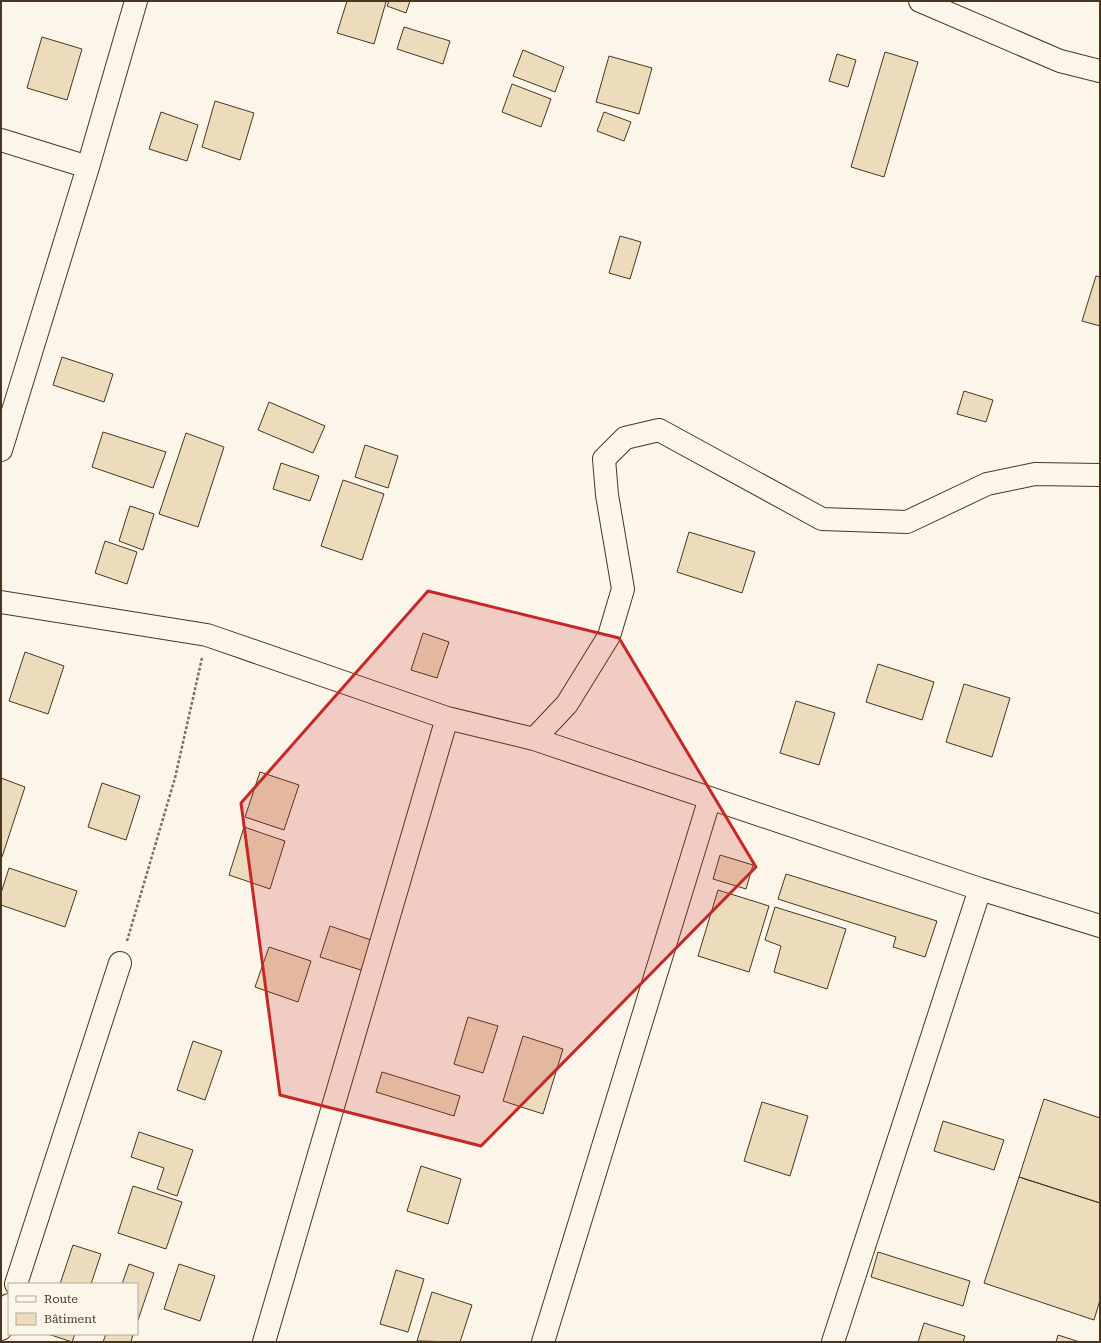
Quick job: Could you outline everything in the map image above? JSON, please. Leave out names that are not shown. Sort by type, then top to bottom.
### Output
[{"type":"street","points":[[1,450],[88,167],[136,1]]},
{"type":"street","points":[[920,1],[1060,61],[1100,71]]},
{"type":"street","points":[[1,140],[88,167]]},
{"type":"street","points":[[534,739],[567,704],[609,636],[623,589],[607,496],[604,459],[625,438],[659,430],[822,519],[907,522],[986,484],[1035,474],[1100,476]]},
{"type":"street","points":[[1,602],[207,635],[447,718],[534,739],[980,889],[1100,926]]},
{"type":"street","points":[[264,1342],[447,718]]},
{"type":"street","points":[[543,1342],[710,798]]},
{"type":"street","points":[[833,1342],[980,889]]},
{"type":"street","points":[[16,1283],[120,963]]},
{"type":"street","points":[[1,1329],[8,1308]]},
{"type":"path","points":[[120,963],[175,778],[207,635]]},
{"type":"highlighted area","points":[[428,591],[619,638],[756,867],[481,1146],[280,1095],[241,803]]},
{"type":"building","points":[[347,1],[386,2],[374,44],[337,33]]},
{"type":"building","points":[[389,1],[410,1],[406,13],[387,6]]},
{"type":"building","points":[[404,27],[450,41],[443,64],[397,49]]},
{"type":"building","points":[[42,37],[82,49],[67,100],[27,88]]},
{"type":"building","points":[[523,50],[564,67],[555,92],[513,76]]},
{"type":"building","points":[[885,52],[918,62],[884,177],[851,167]]},
{"type":"building","points":[[837,54],[856,60],[848,87],[829,81]]},
{"type":"building","points":[[609,56],[652,68],[639,114],[596,102]]},
{"type":"building","points":[[512,84],[551,99],[541,127],[502,112]]},
{"type":"building","points":[[215,101],[254,113],[240,160],[202,147]]},
{"type":"building","points":[[161,112],[198,125],[187,161],[149,149]]},
{"type":"building","points":[[604,112],[631,122],[624,141],[597,131]]},
{"type":"building","points":[[620,236],[641,242],[630,279],[609,273]]},
{"type":"building","points":[[1096,276],[1100,277],[1100,326],[1082,321]]},
{"type":"building","points":[[62,357],[113,374],[104,402],[53,385]]},
{"type":"building","points":[[964,391],[993,400],[986,422],[957,414]]},
{"type":"building","points":[[269,402],[325,426],[313,453],[258,430]]},
{"type":"building","points":[[103,432],[166,452],[153,488],[92,467]]},
{"type":"building","points":[[186,433],[224,447],[198,527],[159,514]]},
{"type":"building","points":[[365,445],[398,456],[388,488],[355,477]]},
{"type":"building","points":[[281,463],[319,476],[310,501],[273,489]]},
{"type":"building","points":[[343,480],[384,494],[362,560],[321,546]]},
{"type":"building","points":[[130,506],[154,514],[143,550],[119,541]]},
{"type":"building","points":[[689,532],[755,552],[742,593],[677,572]]},
{"type":"building","points":[[105,541],[137,552],[127,584],[95,573]]},
{"type":"building","points":[[423,633],[449,642],[437,678],[411,670]]},
{"type":"building","points":[[25,652],[64,666],[48,714],[9,701]]},
{"type":"building","points":[[878,664],[934,682],[922,720],[866,702]]},
{"type":"building","points":[[964,684],[1010,698],[992,757],[946,742]]},
{"type":"building","points":[[796,701],[835,713],[819,765],[780,753]]},
{"type":"building","points":[[260,772],[299,785],[284,830],[245,817]]},
{"type":"building","points":[[1,778],[25,787],[2,857],[1,856]]},
{"type":"building","points":[[102,783],[140,796],[126,840],[88,827]]},
{"type":"building","points":[[244,827],[285,841],[270,889],[229,875]]},
{"type":"building","points":[[720,855],[753,865],[746,889],[713,879]]},
{"type":"building","points":[[9,868],[77,891],[65,927],[1,905],[1,893]]},
{"type":"building","points":[[786,874],[937,921],[925,957],[893,947],[896,937],[778,899]]},
{"type":"building","points":[[718,890],[769,906],[749,972],[698,956]]},
{"type":"building","points":[[775,907],[846,929],[827,989],[774,972],[781,946],[765,940]]},
{"type":"building","points":[[330,926],[374,941],[364,971],[320,957]]},
{"type":"building","points":[[269,947],[311,961],[298,1002],[255,987]]},
{"type":"building","points":[[468,1017],[498,1026],[483,1073],[454,1064]]},
{"type":"building","points":[[523,1036],[563,1049],[543,1114],[503,1101]]},
{"type":"building","points":[[193,1041],[222,1051],[205,1100],[177,1090]]},
{"type":"building","points":[[382,1072],[460,1096],[454,1116],[376,1092]]},
{"type":"building","points":[[1044,1099],[1100,1118],[1100,1203],[1019,1177]]},
{"type":"building","points":[[762,1102],[808,1116],[790,1176],[744,1161]]},
{"type":"building","points":[[943,1121],[1004,1140],[994,1170],[934,1151]]},
{"type":"building","points":[[139,1132],[193,1150],[177,1196],[157,1189],[164,1168],[131,1157]]},
{"type":"building","points":[[421,1166],[461,1179],[448,1224],[407,1211]]},
{"type":"building","points":[[1019,1177],[1100,1203],[1100,1300],[1094,1320],[984,1283]]},
{"type":"building","points":[[133,1186],[182,1202],[166,1249],[118,1233]]},
{"type":"building","points":[[73,1245],[101,1254],[91,1283],[60,1283]]},
{"type":"building","points":[[878,1252],[970,1281],[963,1306],[871,1277]]},
{"type":"building","points":[[129,1264],[154,1273],[138,1320],[138,1283],[122,1283]]},
{"type":"building","points":[[179,1264],[215,1276],[200,1321],[164,1309]]},
{"type":"building","points":[[396,1270],[424,1279],[408,1332],[380,1324]]},
{"type":"building","points":[[432,1292],[472,1305],[460,1342],[417,1341]]},
{"type":"building","points":[[924,1323],[965,1336],[963,1342],[918,1342]]},
{"type":"building","points":[[51,1335],[75,1335],[72,1342]]},
{"type":"building","points":[[106,1335],[133,1335],[131,1342],[103,1342]]},
{"type":"building","points":[[1058,1335],[1080,1342],[1056,1342]]}]
